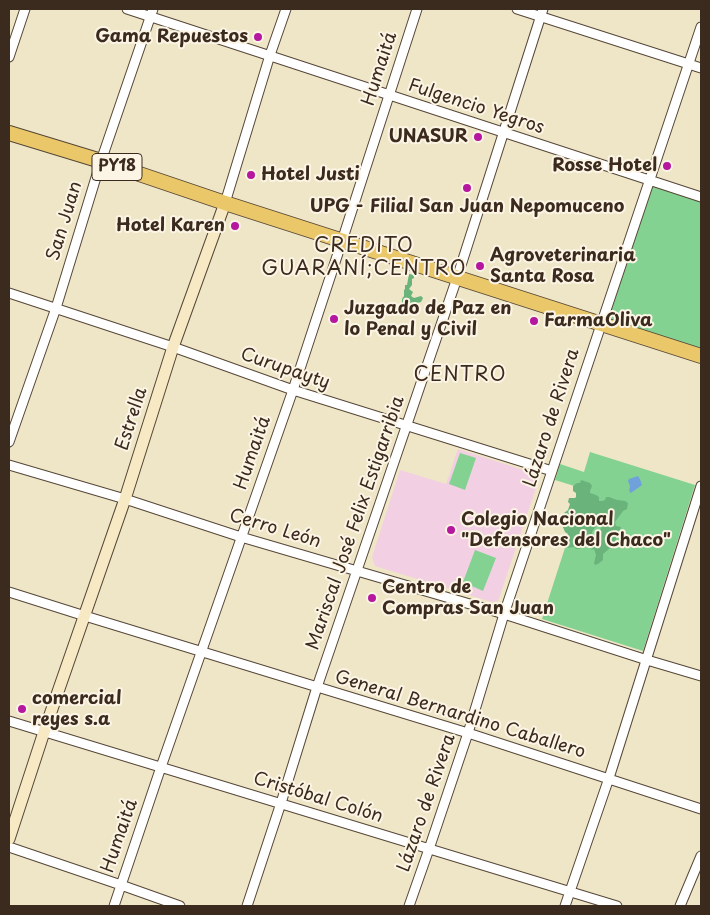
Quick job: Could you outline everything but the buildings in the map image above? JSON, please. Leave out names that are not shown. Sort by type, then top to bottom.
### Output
[{"type":"highway","name":"PY18","points":[[9,133],[601,323]]},
{"type":"highway","points":[[601,323],[701,356]]},
{"type":"main road","name":"Estrella","points":[[9,839],[125,499],[173,347],[225,203]]},
{"type":"street","points":[[9,57],[25,9]]},
{"type":"street","name":"Fulgencio Yegros","points":[[127,9],[152,13],[389,95],[701,197]]},
{"type":"street","name":"Estrella","points":[[225,203],[286,9]]},
{"type":"street","name":"Humaitá","points":[[114,906],[293,390],[417,9]]},
{"type":"street","points":[[517,9],[541,13],[701,68]]},
{"type":"street","name":"San Juan","points":[[9,442],[56,308],[101,161],[152,13]]},
{"type":"street","name":"Mariscal José Felix Estigarribia","points":[[247,906],[317,687],[457,278],[541,13]]},
{"type":"street","name":"Lázaro de Rivera","points":[[409,906],[468,733],[504,614],[701,27]]},
{"type":"street","name":"Curupayty","points":[[9,293],[173,347],[293,390],[552,472]]},
{"type":"street","name":"Cerro León","points":[[9,465],[125,499],[241,537],[504,614],[701,676]]},
{"type":"street","points":[[565,906],[609,778],[701,486]]},
{"type":"street","name":"General Bernardino Caballero","points":[[9,592],[468,733],[701,808]]},
{"type":"street","name":"Cristóbal Colón","points":[[9,720],[617,906]]},
{"type":"street","points":[[9,848],[180,906]]},
{"type":"street","points":[[680,906],[701,856]]},
{"type":"shaded area","name":"Colegio Nacional \"Defensores del Chaco\"","points":[[458,449],[536,474],[539,479],[498,601],[492,602],[375,566],[372,557],[400,470],[446,484]]},
{"type":"green space","points":[[651,182],[701,198],[701,354],[602,322]]},
{"type":"green space","points":[[409,274],[414,275],[409,289],[413,292],[411,296],[414,298],[421,296],[423,298],[414,309],[407,312],[409,308],[403,307],[402,299]]},
{"type":"green space","points":[[590,452],[695,485],[643,651],[542,619],[584,489],[555,480],[560,464],[584,472]]},
{"type":"green space","points":[[460,453],[476,458],[465,490],[449,484]]},
{"type":"green space","points":[[581,480],[590,483],[592,486],[590,493],[599,497],[599,501],[609,497],[628,503],[627,509],[623,511],[615,522],[616,526],[621,527],[615,542],[603,554],[603,560],[595,565],[596,555],[594,549],[591,550],[598,544],[598,534],[606,521],[606,517],[603,516],[592,532],[591,539],[579,549],[574,547],[568,548],[563,544],[568,539],[568,534],[562,525],[563,522],[570,522],[574,517],[571,513],[566,517],[564,513],[568,510],[570,504],[568,502],[569,498],[576,497],[573,486],[580,483]]},
{"type":"green space","points":[[475,550],[496,558],[483,591],[463,582]]},
{"type":"water","points":[[638,476],[642,485],[631,493],[628,481]]},
{"type":"place","name":"Gama Repuestos","points":[[258,37]]},
{"type":"place","name":"UNASUR","points":[[478,137]]},
{"type":"place","name":"Rosse Hotel","points":[[667,166]]},
{"type":"place","name":"Hotel Justi","points":[[251,175]]},
{"type":"place","name":"UPG - Filial San Juan Nepomuceno","points":[[467,188]]},
{"type":"place","name":"Hotel Karen","points":[[235,226]]},
{"type":"place","name":"Agroveterinaria Santa Rosa","points":[[480,266]]},
{"type":"place","name":"Juzgado de Paz en lo Penal y Civil","points":[[334,319]]},
{"type":"place","name":"FarmaOliva","points":[[534,321]]},
{"type":"place","name":"Colegio Nacional \"Defensores del Chaco\"","points":[[451,530]]},
{"type":"place","name":"Centro de Compras San Juan","points":[[372,598]]},
{"type":"place","name":"comercial reyes s.a","points":[[22,709]]},
{"type":"district","name":"CREDITO GUARANÍ;CENTRO","points":[[364,258]]},
{"type":"district","name":"CENTRO","points":[[460,375]]}]
